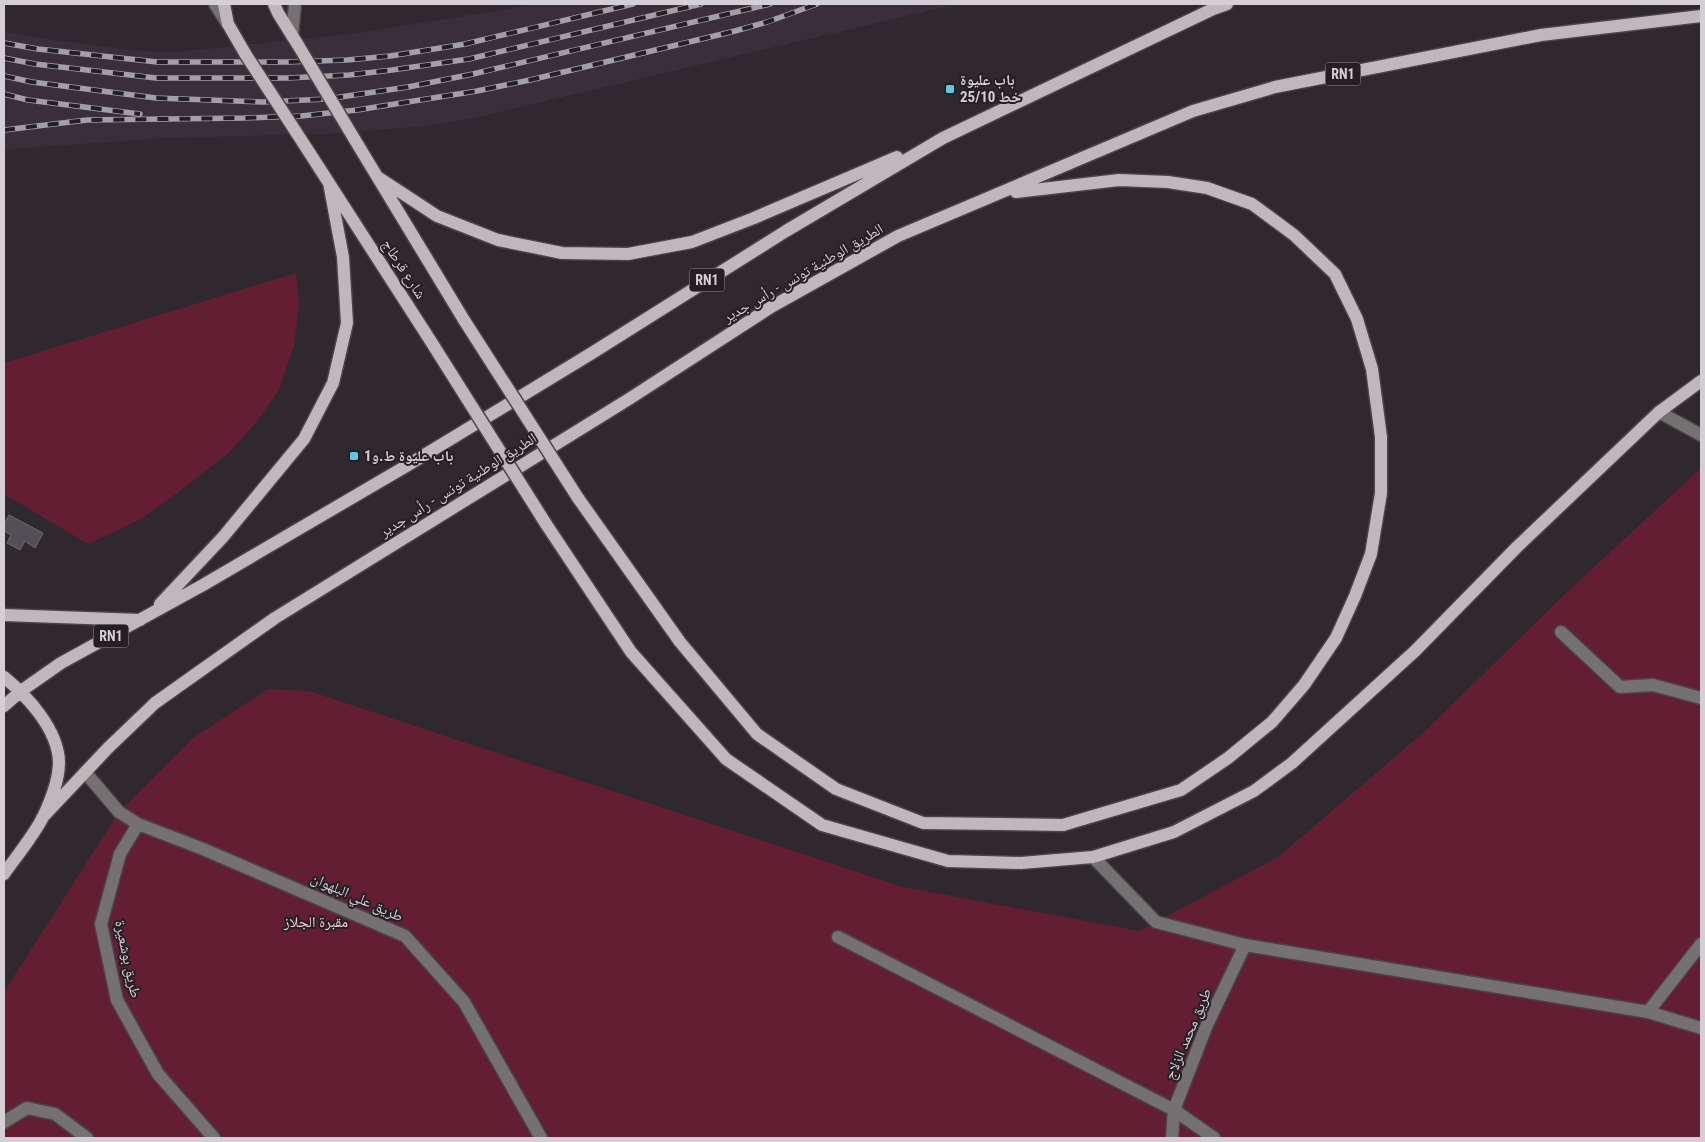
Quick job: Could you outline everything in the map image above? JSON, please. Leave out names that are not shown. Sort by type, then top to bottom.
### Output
[{"type":"main road","points":[[224,4],[230,29]]},
{"type":"main road","points":[[274,4],[464,320],[578,498],[680,642],[757,734],[836,789],[923,823],[1062,825],[1181,790],[1228,758],[1272,722],[1304,685],[1336,638],[1371,554],[1381,493],[1381,437],[1372,369],[1357,319],[1335,274],[1294,235],[1252,204],[1207,188],[1168,182],[1118,180],[1001,193]]},
{"type":"main road","name":"RN1","points":[[21,691],[61,663],[146,617],[408,465],[592,353],[786,231],[943,138],[1204,13],[1227,4]]},
{"type":"main road","name":"الطريق الوطنية تونس - رأس جدير","points":[[42,818],[85,772],[155,703],[275,618],[628,399],[771,307],[898,236],[1193,112],[1275,87],[1541,35],[1701,16]]},
{"type":"main road","name":"شارع قرطاج","points":[[230,29],[546,524],[631,652],[726,759],[822,825],[948,861],[1021,863],[1093,856],[1174,832],[1254,791],[1292,763],[1416,651],[1517,546],[1659,412],[1701,382]]},
{"type":"main road","points":[[379,178],[437,216],[498,240],[562,253],[628,254],[692,242],[754,218],[943,138]]},
{"type":"main road","points":[[4,615],[146,617],[223,537],[304,439],[334,383],[347,323],[343,256],[329,184]]},
{"type":"main road","points":[[4,677],[21,691],[38,713],[53,736],[59,760],[57,780],[42,818],[4,874]]},
{"type":"main road","points":[[4,706],[21,691]]},
{"type":"street","name":"شارع قرطاج","points":[[215,4],[230,29]]},
{"type":"street","points":[[295,4],[295,40]]},
{"type":"street","points":[[1659,412],[1701,435]]},
{"type":"street","points":[[1561,632],[1620,687],[1654,685],[1701,698]]},
{"type":"street","name":"طريق علي البلهوان","points":[[85,772],[119,812],[138,824],[203,849],[405,936],[464,1002],[541,1138]]},
{"type":"street","name":"طريق بوشعيرة","points":[[138,824],[120,854],[101,924],[117,1000],[158,1074],[214,1138]]},
{"type":"street","points":[[1093,856],[1156,922],[1245,945],[1648,1012],[1701,1028]]},
{"type":"street","points":[[838,937],[1174,1110],[1214,1138]]},
{"type":"street","points":[[1648,1012],[1701,944]]},
{"type":"street","name":"طريق محمد الزلاج","points":[[1172,1138],[1174,1110],[1206,1027],[1245,945]]},
{"type":"street","points":[[4,1122],[27,1108],[55,1114],[87,1138]]},
{"type":"shaded area","points":[[538,4],[957,4],[474,118],[428,126],[324,134],[166,138],[4,151],[4,32],[140,51],[177,52],[359,33]]},
{"type":"green space","points":[[296,273],[299,304],[294,346],[279,390],[257,421],[229,453],[188,485],[143,518],[88,544],[4,494],[4,363]]},
{"type":"green space","name":"مقبرة الجلاز","points":[[1701,468],[1701,1138],[4,1138],[4,992],[119,812],[193,738],[268,689],[309,691],[903,887],[1139,931],[1278,857],[1424,732],[1566,593]]},
{"type":"building","points":[[9,515],[43,533],[35,548],[25,541],[20,550],[7,543],[11,535],[4,531],[4,524]]},
{"type":"railway","points":[[4,43],[38,49],[157,62],[347,60],[390,56],[465,44],[633,4]]},
{"type":"railway","points":[[4,58],[35,64],[156,78],[287,78],[349,75],[469,59],[701,4]]},
{"type":"railway","points":[[4,76],[32,82],[156,98],[262,102],[327,99],[408,87],[473,74],[770,4]]},
{"type":"railway","points":[[4,130],[87,120],[301,116],[357,110],[477,91],[530,80],[735,31],[817,4]]},
{"type":"railway","points":[[4,94],[28,100],[140,114]]},
{"type":"place","name":"باب عليوة خط 25/10","points":[[950,89]]},
{"type":"place","name":"باب عليوة ط.و1","points":[[354,456]]}]
